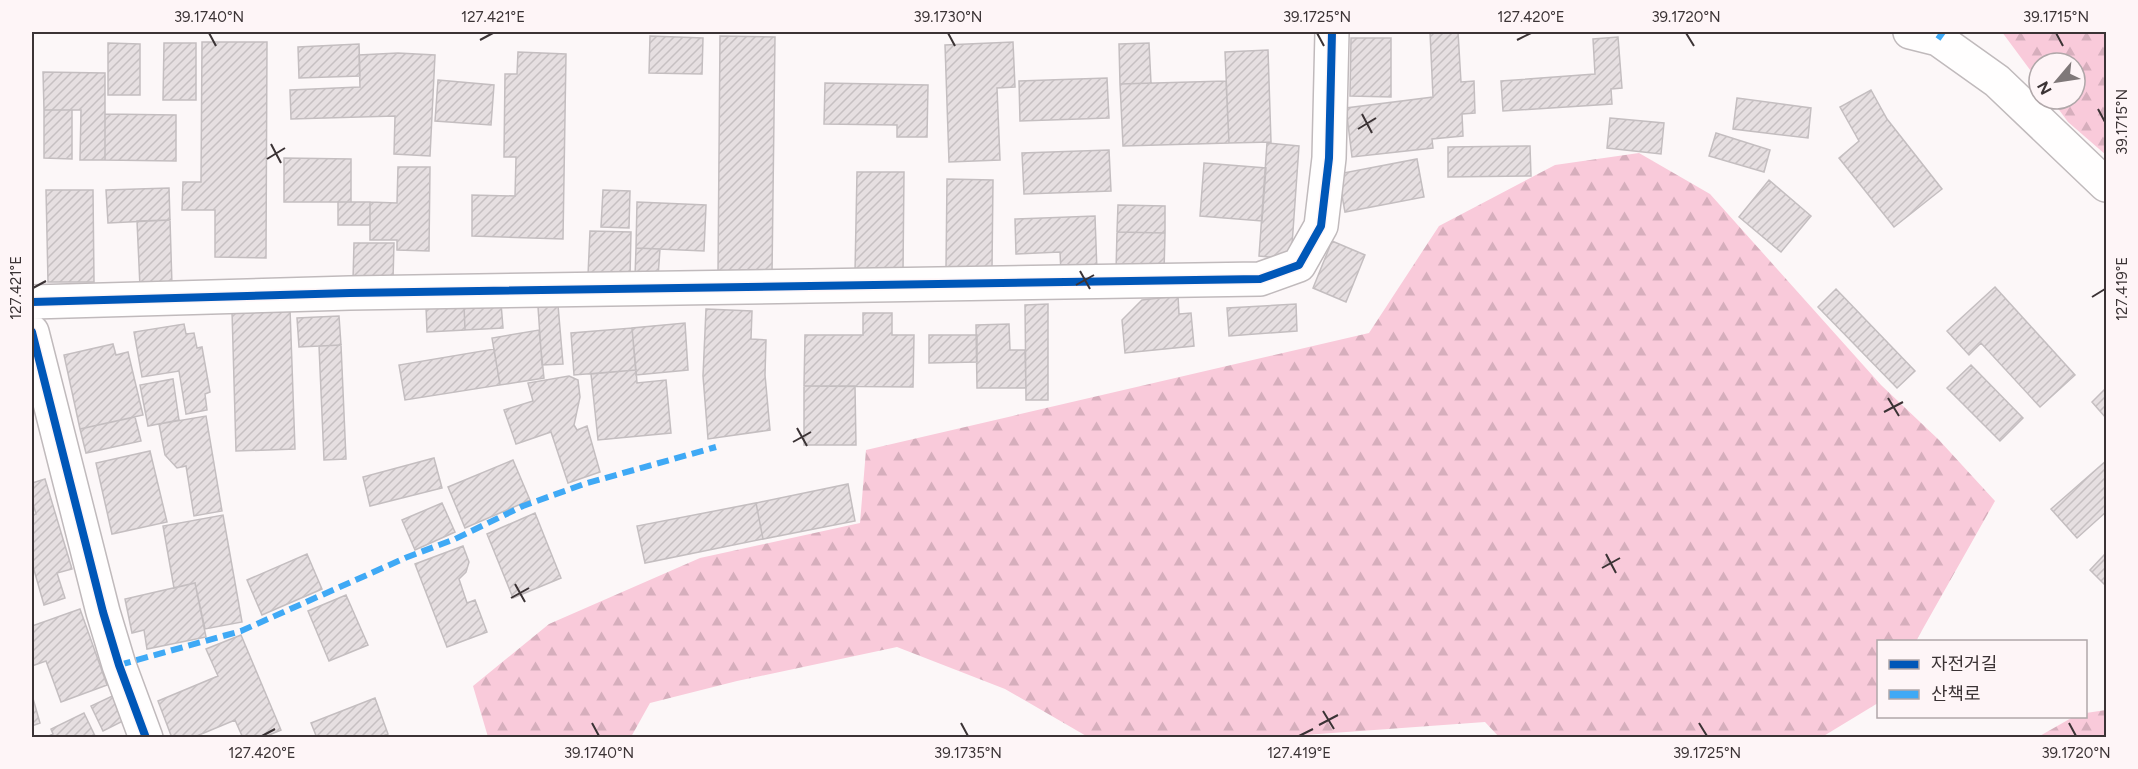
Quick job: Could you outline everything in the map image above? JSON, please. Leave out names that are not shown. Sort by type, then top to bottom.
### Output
[{"type":"street","points":[[32,302],[362,293],[1260,279],[1299,266],[1321,226],[1329,158],[1332,32]]},
{"type":"street","points":[[1910,32],[1938,39],[1996,81],[2106,184]]},
{"type":"street","points":[[32,332],[103,612],[119,666],[146,738]]},
{"type":"green space","points":[[2002,32],[2106,32],[2106,155],[2068,122],[2060,111],[2087,111],[2087,51],[2027,51],[2027,66]]},
{"type":"green space","points":[[1639,153],[1710,194],[1881,385],[1939,440],[1995,501],[1917,640],[1877,640],[1877,704],[1822,737],[1500,738],[1485,722],[1264,738],[1088,737],[1005,689],[897,647],[737,681],[650,703],[631,737],[488,737],[473,686],[549,624],[700,558],[860,523],[866,450],[1369,333],[1439,226],[1555,165]]},
{"type":"green space","points":[[2106,710],[2106,737],[2038,737],[2071,718],[2087,718],[2087,713]]},
{"type":"building","points":[[1430,32],[1458,32],[1461,82],[1474,81],[1475,113],[1462,114],[1463,136],[1432,139],[1433,148],[1352,157],[1346,108],[1433,97]]},
{"type":"building","points":[[650,36],[703,38],[702,74],[649,73]]},
{"type":"building","points":[[720,36],[775,37],[772,274],[718,273]]},
{"type":"building","points":[[1618,37],[1622,88],[1611,89],[1612,104],[1503,111],[1501,81],[1595,74],[1593,39]]},
{"type":"building","points":[[1351,38],[1391,38],[1391,97],[1350,96]]},
{"type":"building","points":[[202,42],[267,42],[266,258],[215,257],[215,210],[182,210],[183,182],[201,182]]},
{"type":"building","points":[[1013,42],[1015,87],[997,88],[1000,160],[949,162],[945,45]]},
{"type":"building","points":[[108,43],[140,44],[140,95],[108,95]]},
{"type":"building","points":[[164,43],[196,43],[196,100],[163,100]]},
{"type":"building","points":[[1149,43],[1151,83],[1120,84],[1119,44]]},
{"type":"building","points":[[359,44],[360,76],[299,78],[298,47]]},
{"type":"building","points":[[1268,50],[1271,142],[1229,143],[1225,52]]},
{"type":"building","points":[[518,52],[566,54],[563,239],[472,236],[472,195],[515,196],[516,157],[504,157],[505,74],[517,74]]},
{"type":"building","points":[[398,53],[435,55],[430,156],[394,154],[395,116],[291,119],[290,90],[360,87],[359,55]]},
{"type":"building","points":[[43,72],[105,73],[105,160],[80,160],[81,110],[44,110]]},
{"type":"building","points":[[1107,78],[1109,118],[1020,121],[1019,81]]},
{"type":"building","points":[[438,80],[494,85],[491,125],[435,121]]},
{"type":"building","points":[[1226,81],[1229,143],[1123,146],[1120,84]]},
{"type":"building","points":[[825,83],[928,85],[927,137],[897,137],[897,125],[824,124]]},
{"type":"building","points":[[1871,90],[1887,119],[1942,189],[1894,227],[1839,158],[1859,141],[1840,107]]},
{"type":"building","points":[[1737,98],[1811,108],[1808,138],[1733,129]]},
{"type":"building","points":[[44,110],[72,110],[72,159],[44,158]]},
{"type":"building","points":[[105,114],[176,115],[176,161],[105,160]]},
{"type":"building","points":[[1610,118],[1664,123],[1661,154],[1607,148]]},
{"type":"building","points":[[1716,133],[1770,150],[1764,172],[1709,156]]},
{"type":"building","points":[[1267,143],[1299,146],[1291,259],[1259,256]]},
{"type":"building","points":[[1530,146],[1531,176],[1448,177],[1448,147]]},
{"type":"building","points":[[1109,150],[1111,191],[1024,194],[1022,153]]},
{"type":"building","points":[[284,158],[351,159],[351,202],[284,202]]},
{"type":"building","points":[[1417,159],[1424,197],[1345,212],[1338,174]]},
{"type":"building","points":[[1204,163],[1266,168],[1262,221],[1200,216]]},
{"type":"building","points":[[398,167],[430,167],[429,251],[397,250],[397,240],[370,240],[370,202],[397,203]]},
{"type":"building","points":[[857,172],[904,172],[903,272],[855,272]]},
{"type":"building","points":[[947,179],[993,180],[992,269],[946,268]]},
{"type":"building","points":[[1769,180],[1811,216],[1781,252],[1739,217]]},
{"type":"building","points":[[169,188],[170,220],[108,223],[106,190]]},
{"type":"building","points":[[46,190],[93,190],[94,282],[48,282]]},
{"type":"building","points":[[603,190],[630,191],[629,228],[601,227]]},
{"type":"building","points":[[338,202],[370,202],[370,225],[338,225]]},
{"type":"building","points":[[637,202],[706,205],[704,251],[636,248]]},
{"type":"building","points":[[1118,205],[1165,206],[1165,233],[1117,232]]},
{"type":"building","points":[[1095,216],[1097,272],[1061,273],[1060,252],[1016,254],[1015,219]]},
{"type":"building","points":[[170,220],[172,286],[140,287],[137,221]]},
{"type":"building","points":[[590,231],[631,232],[630,277],[588,275]]},
{"type":"building","points":[[1117,232],[1165,233],[1164,272],[1116,271]]},
{"type":"building","points":[[1332,241],[1365,255],[1346,302],[1313,288]]},
{"type":"building","points":[[354,243],[394,243],[393,280],[353,280]]},
{"type":"building","points":[[636,248],[660,249],[658,277],[635,276]]},
{"type":"building","points":[[1995,287],[2075,375],[2040,407],[1981,343],[1969,355],[1947,331]]},
{"type":"building","points":[[1836,289],[1915,371],[1897,388],[1818,307]]},
{"type":"building","points":[[1178,296],[1179,314],[1191,313],[1194,346],[1125,353],[1122,320],[1142,300]]},
{"type":"building","points":[[501,303],[503,328],[465,330],[464,305]]},
{"type":"building","points":[[1048,304],[1048,400],[1026,400],[1025,305]]},
{"type":"building","points":[[1296,304],[1297,331],[1229,336],[1227,308]]},
{"type":"building","points":[[464,305],[465,330],[427,332],[426,307]]},
{"type":"building","points":[[558,305],[563,364],[542,365],[538,307]]},
{"type":"building","points":[[290,309],[295,449],[236,451],[232,311]]},
{"type":"building","points":[[706,309],[752,311],[751,339],[766,340],[765,375],[770,430],[708,439],[703,376]]},
{"type":"building","points":[[863,313],[892,313],[892,335],[914,335],[913,387],[804,386],[805,335],[863,335]]},
{"type":"building","points":[[339,316],[341,345],[299,347],[297,318]]},
{"type":"building","points":[[685,323],[688,370],[636,375],[632,328]]},
{"type":"building","points":[[184,324],[186,334],[194,333],[197,348],[202,347],[210,392],[205,394],[207,410],[186,414],[179,371],[142,377],[134,332]]},
{"type":"building","points":[[1009,324],[1010,350],[1025,350],[1026,388],[977,388],[976,325]]},
{"type":"building","points":[[632,328],[636,370],[574,375],[571,333]]},
{"type":"building","points":[[539,330],[544,378],[500,385],[492,338]]},
{"type":"building","points":[[929,335],[977,335],[977,362],[929,363]]},
{"type":"building","points":[[113,344],[116,355],[128,352],[143,415],[80,429],[64,355]]},
{"type":"building","points":[[341,345],[346,459],[324,460],[319,346]]},
{"type":"building","points":[[494,349],[500,385],[405,400],[399,365]]},
{"type":"building","points":[[1971,365],[2023,418],[2000,441],[1947,388]]},
{"type":"building","points":[[636,370],[637,383],[666,380],[671,433],[598,440],[591,374]]},
{"type":"building","points":[[569,376],[578,380],[580,397],[574,425],[577,430],[587,426],[600,472],[568,483],[551,432],[516,444],[504,410],[533,401],[528,383]]},
{"type":"building","points":[[173,379],[179,420],[148,426],[140,385]]},
{"type":"building","points":[[804,386],[855,386],[856,445],[804,445]]},
{"type":"building","points":[[2106,388],[2106,418],[2092,402]]},
{"type":"building","points":[[206,416],[222,511],[194,516],[186,466],[177,468],[165,455],[159,424]]},
{"type":"building","points":[[135,417],[141,441],[86,453],[80,429]]},
{"type":"building","points":[[150,451],[167,522],[112,534],[96,463]]},
{"type":"building","points":[[434,458],[442,488],[370,506],[363,477]]},
{"type":"building","points":[[513,460],[530,500],[465,528],[448,487]]},
{"type":"building","points":[[2106,461],[2106,512],[2077,538],[2051,509]]},
{"type":"building","points":[[45,479],[72,569],[57,573],[65,598],[44,605],[32,563],[32,515],[36,514],[32,500],[32,483]]},
{"type":"building","points":[[848,484],[855,521],[763,539],[756,503]]},
{"type":"building","points":[[442,503],[455,532],[415,550],[402,520]]},
{"type":"building","points":[[756,503],[763,539],[645,563],[637,526]]},
{"type":"building","points":[[535,513],[561,578],[513,598],[487,534]]},
{"type":"building","points":[[223,515],[242,622],[205,629],[195,583],[174,588],[163,526]]},
{"type":"building","points":[[463,546],[469,562],[466,572],[459,579],[467,603],[475,600],[487,632],[447,647],[415,564]]},
{"type":"building","points":[[2106,553],[2106,586],[2090,570]]},
{"type":"building","points":[[307,554],[322,589],[262,615],[247,580]]},
{"type":"building","points":[[195,583],[206,637],[147,649],[144,630],[132,633],[125,599]]},
{"type":"building","points":[[346,595],[368,645],[329,661],[308,611]]},
{"type":"building","points":[[80,609],[107,685],[61,702],[46,661],[32,666],[32,626]]},
{"type":"building","points":[[241,635],[281,730],[262,738],[243,738],[235,720],[192,738],[172,738],[158,701],[218,676],[206,649]]},
{"type":"building","points":[[123,691],[135,715],[103,731],[91,706]]},
{"type":"building","points":[[32,695],[40,723],[32,726]]},
{"type":"building","points":[[375,698],[388,734],[378,738],[317,738],[311,723]]},
{"type":"building","points":[[84,713],[96,738],[45,738],[53,734],[51,729]]},
{"type":"marked path","points":[[1938,39],[1943,32]]},
{"type":"marked path","points":[[119,665],[241,631],[405,558],[455,539],[523,506],[584,484],[716,447]]},
{"type":"cycle path","points":[[32,302],[350,293],[1260,279],[1299,265],[1321,226],[1329,158],[1332,32]]},
{"type":"cycle path","points":[[32,332],[103,612],[119,665],[146,738]]}]
